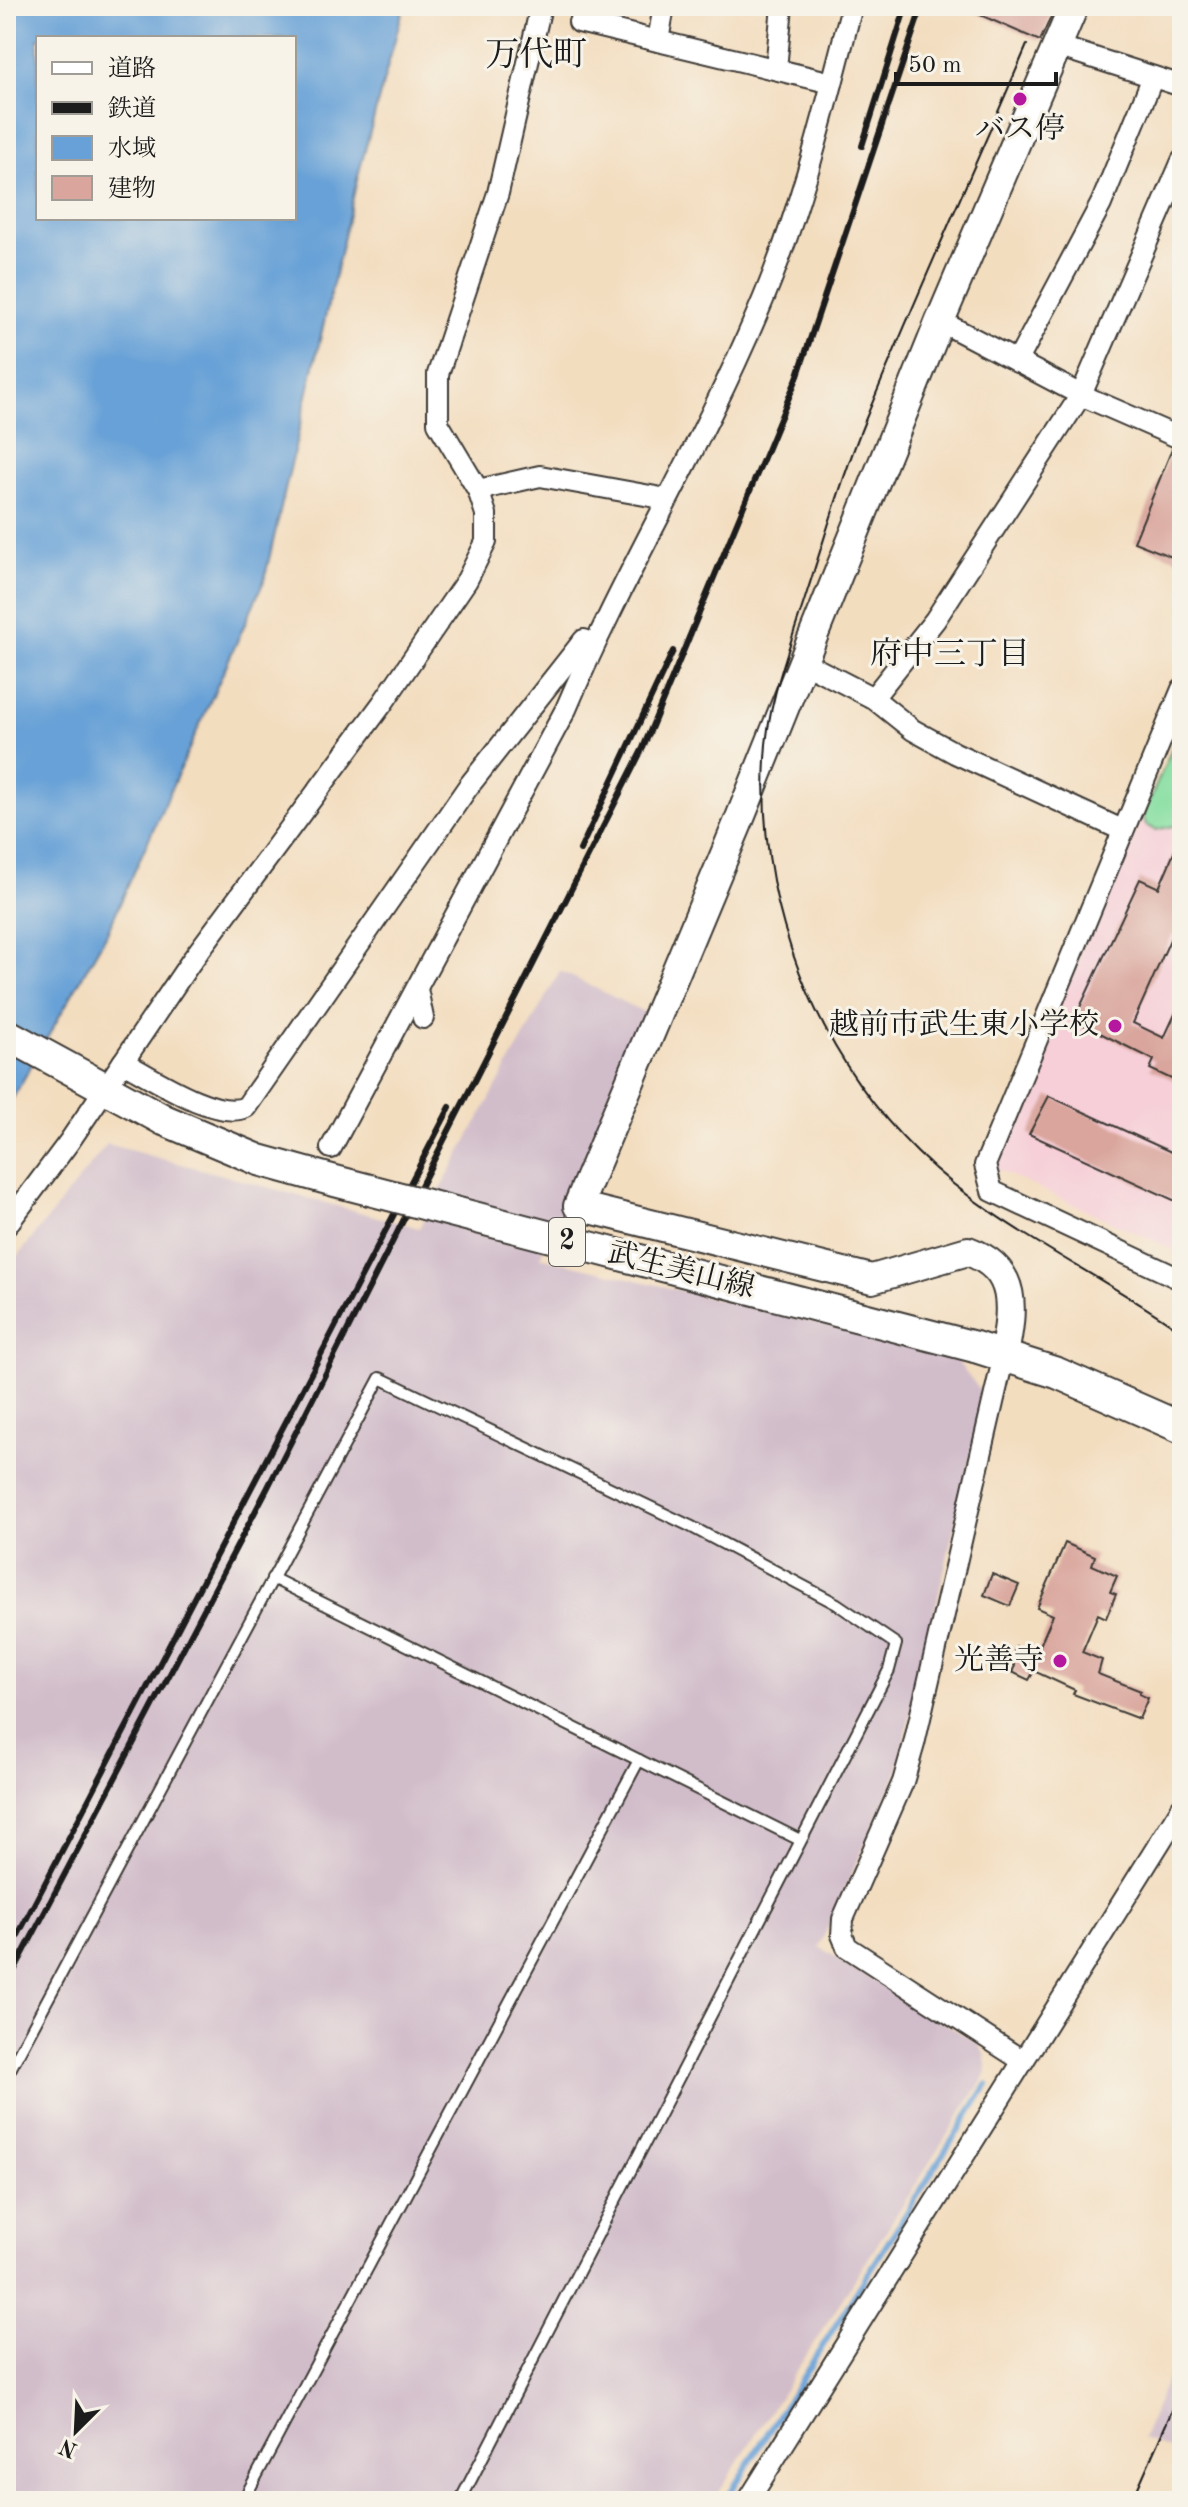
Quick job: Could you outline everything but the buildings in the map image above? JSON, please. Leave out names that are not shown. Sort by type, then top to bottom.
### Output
[{"type":"main road","name":"武生美山線","points":[[6,1034],[164,1120],[259,1160],[1004,1355],[1057,1373],[1182,1428]]},
{"type":"street","points":[[6,1226],[106,1088],[190,963],[382,704],[467,580],[486,542],[486,514],[478,490],[438,423],[438,374],[498,193],[541,6]]},
{"type":"street","points":[[658,41],[664,6]]},
{"type":"street","points":[[776,69],[782,6]]},
{"type":"street","points":[[331,1148],[566,709],[593,644],[741,352],[777,265],[817,145],[852,6]]},
{"type":"street","points":[[1023,2061],[847,1947],[842,1935],[843,1919],[903,1782],[914,1744],[1004,1355],[1012,1305],[1006,1285],[995,1265],[968,1251],[872,1279],[578,1206],[940,321],[1074,6]]},
{"type":"street","points":[[579,22],[832,83]]},
{"type":"street","points":[[1057,46],[1182,86]]},
{"type":"street","points":[[1017,362],[1101,204],[1153,77]]},
{"type":"street","points":[[873,698],[935,620],[1008,502],[1081,395],[1182,161]]},
{"type":"street","points":[[940,321],[1081,395],[1182,439]]},
{"type":"street","points":[[478,490],[540,476],[667,499]]},
{"type":"street","points":[[123,1062],[217,1109],[237,1112],[246,1107],[490,757],[584,640],[593,644]]},
{"type":"street","points":[[801,661],[873,698],[913,730],[955,753],[1122,830]]},
{"type":"street","points":[[1182,689],[985,1165],[992,1191],[1182,1280]]},
{"type":"street","points":[[417,989],[423,1018]]},
{"type":"street","points":[[748,2501],[1182,1807]]},
{"type":"lane","points":[[6,2077],[380,1378],[690,1526],[837,1604],[896,1644],[889,1670],[460,2501]]},
{"type":"lane","points":[[272,1578],[800,1840]]},
{"type":"lane","points":[[243,2501],[639,1760]]},
{"type":"shaded area","name":"越前市武生東小学校","points":[[1182,721],[1182,1254],[992,1167],[1128,834],[1134,836]]},
{"type":"shaded area","points":[[560,971],[648,1014],[540,1257],[952,1355],[985,1396],[896,1776],[819,1947],[978,2043],[985,2056],[987,2073],[713,2501],[6,2501],[6,1271],[107,1144],[419,1228]]},
{"type":"shaded area","points":[[1182,2338],[1182,2442],[1174,2451],[1143,2439]]},
{"type":"green space","points":[[1182,725],[1182,824],[1156,830],[1146,825],[1143,816]]},
{"type":"water","points":[[6,6],[404,6],[358,176],[264,581],[106,935],[6,1110]]},
{"type":"waterway","points":[[725,2501],[987,2085]]},
{"type":"tram line","points":[[1027,45],[864,423],[787,652],[770,716],[765,759],[765,813],[771,867],[782,920],[822,1022],[849,1069],[881,1113],[918,1153],[979,1204],[1182,1332]]},
{"type":"tram line","points":[[1132,2501],[1182,2388]]},
{"type":"railway","points":[[862,146],[906,6]]},
{"type":"railway","points":[[6,1986],[267,1489],[643,748],[797,378],[922,6]]},
{"type":"railway","points":[[580,850],[673,651]]},
{"type":"railway","points":[[6,1958],[450,1107]]},
{"type":"place","name":"バス停","points":[[1020,99]]},
{"type":"place","name":"越前市武生東小学校","points":[[1115,1026]]},
{"type":"place","name":"光善寺","points":[[1060,1661]]},
{"type":"district","name":"万代町","points":[[536,56]]},
{"type":"district","name":"府中三丁目","points":[[950,656]]}]
